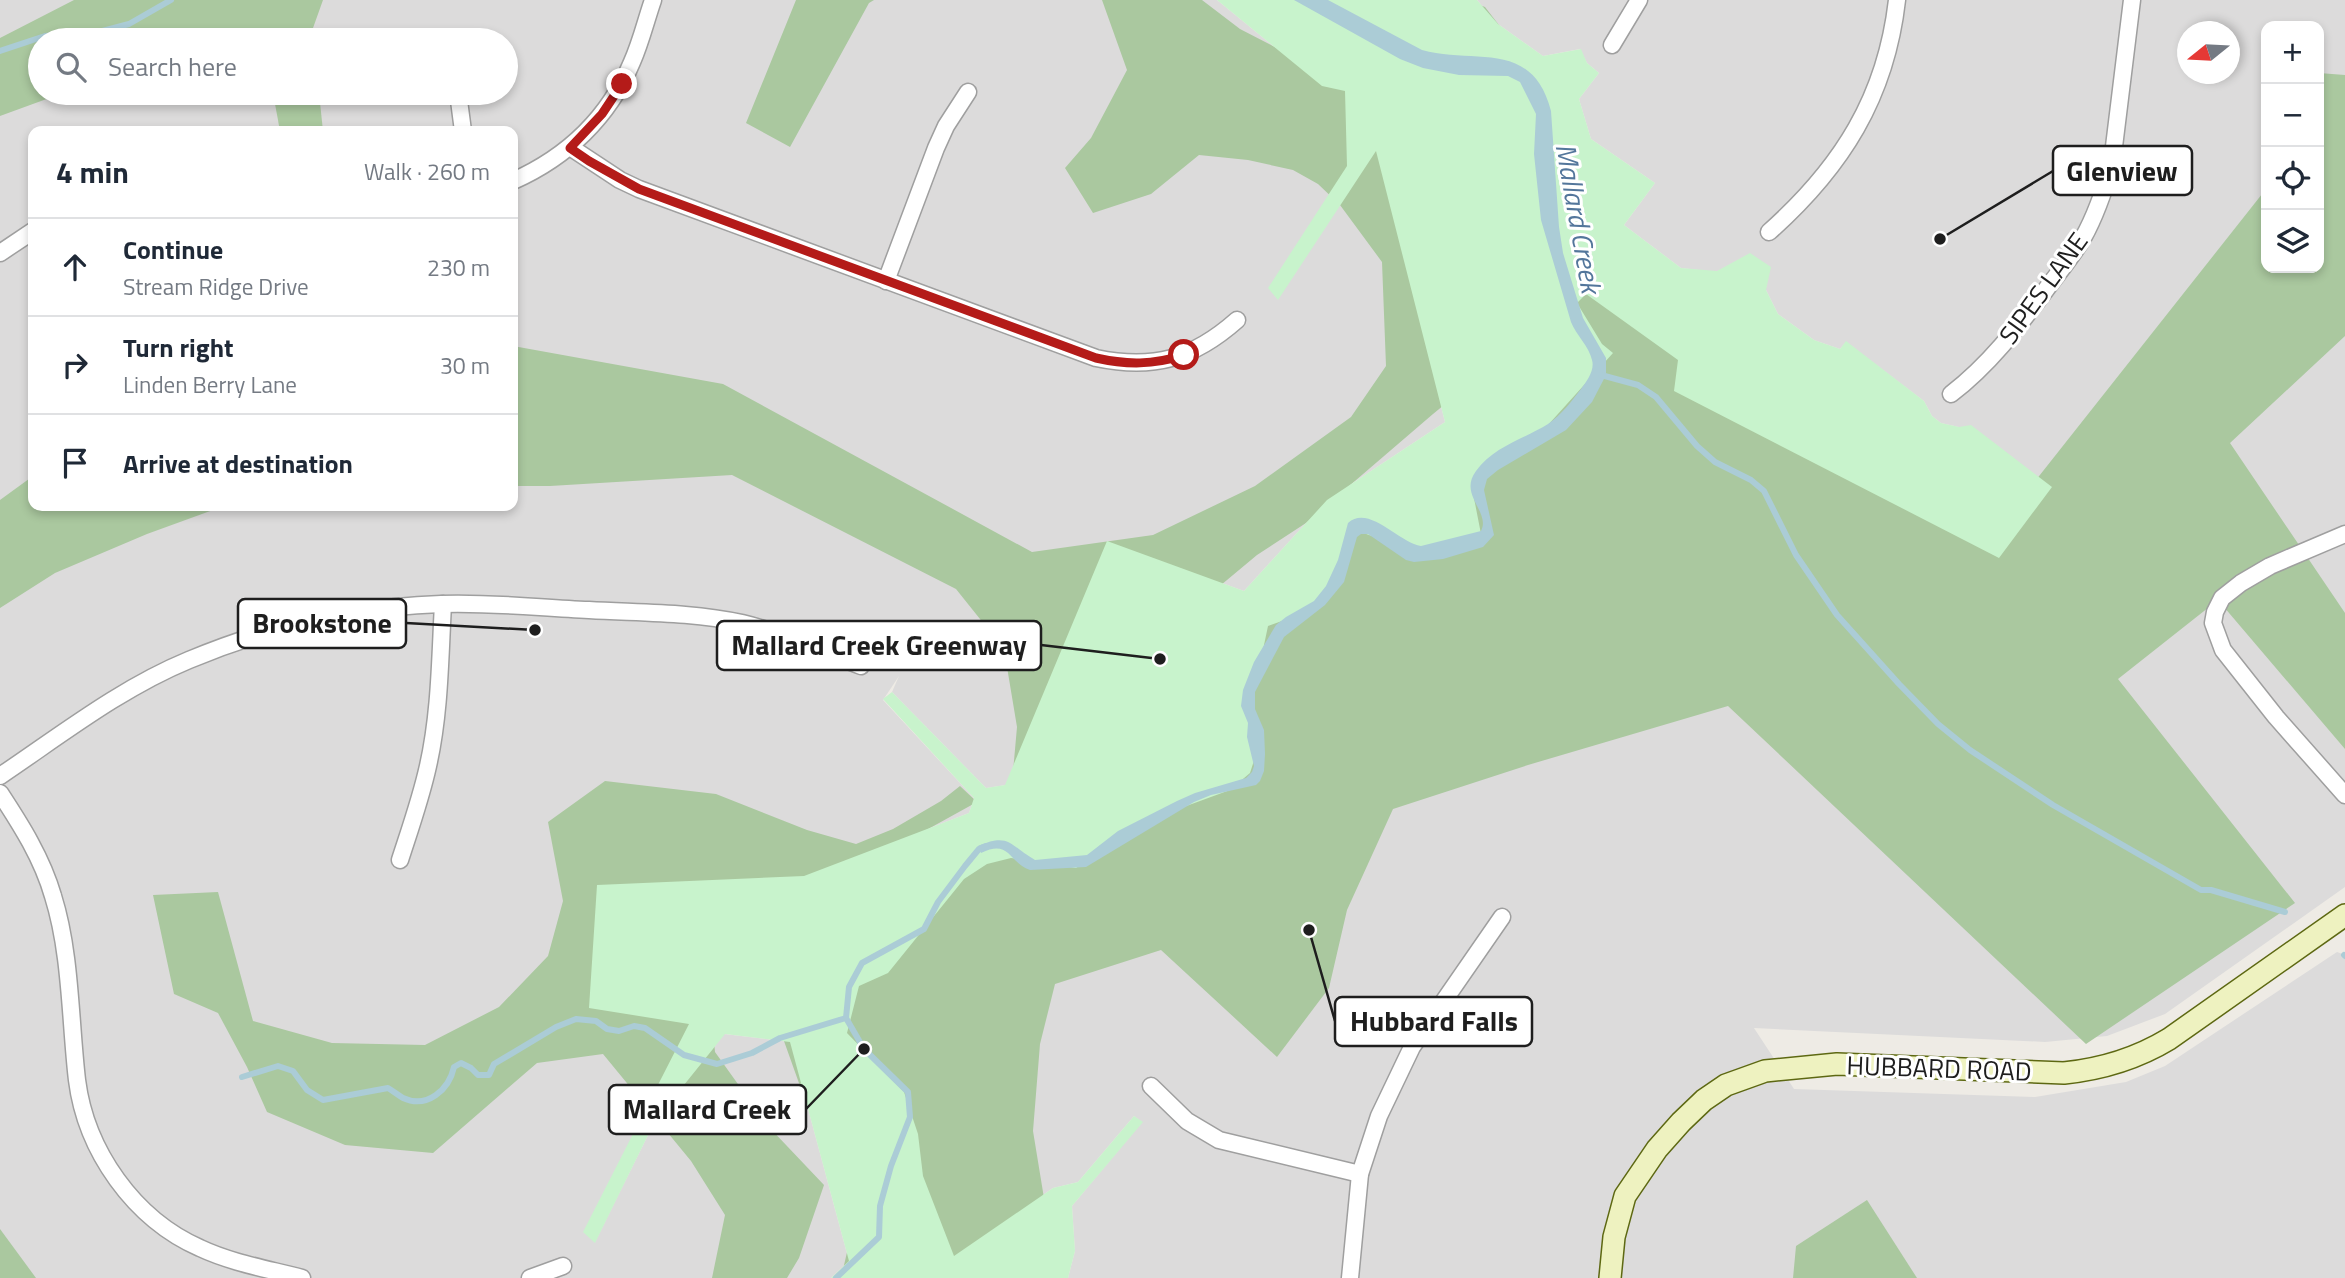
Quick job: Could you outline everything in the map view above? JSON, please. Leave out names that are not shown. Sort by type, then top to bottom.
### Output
[{"type":"main road","name":"HUBBARD ROAD","points":[[1609,1278],[1614,1237],[1625,1196],[1657,1149],[1681,1122],[1704,1100],[1726,1085],[1765,1071],[1836,1064],[2064,1073],[2096,1069],[2148,1052],[2345,915]]},
{"type":"street","points":[[518,179],[533,173],[570,148],[602,114],[622,84],[633,60],[653,0]]},
{"type":"street","points":[[1612,45],[1639,0]]},
{"type":"street","points":[[1769,232],[1805,198],[1838,157],[1870,104],[1890,46],[1898,0]]},
{"type":"street","name":"SIPES LANE","points":[[1951,394],[1976,376],[2036,303],[2084,236],[2112,163],[2132,0]]},
{"type":"street","points":[[886,281],[936,148],[946,126],[968,92]]},
{"type":"street","points":[[460,105],[462,126]]},
{"type":"street","points":[[570,148],[639,189],[1096,358],[1122,363],[1164,361],[1184,355],[1211,341],[1237,320]]},
{"type":"street","points":[[0,253],[28,234]]},
{"type":"street","points":[[2345,534],[2270,566],[2241,583],[2222,598],[2213,623],[2223,650],[2276,717],[2345,795]]},
{"type":"street","points":[[0,776],[116,698],[186,661],[234,642],[294,624],[348,613],[443,604],[699,616],[770,631],[861,666]]},
{"type":"street","points":[[400,860],[423,788],[435,726],[439,700],[443,604]]},
{"type":"street","points":[[0,793],[25,832],[44,869],[54,897],[61,931],[80,1098],[97,1146],[108,1165],[145,1211],[170,1231],[226,1259],[302,1278]]},
{"type":"street","points":[[1350,1278],[1360,1174],[1379,1116],[1412,1046],[1502,917]]},
{"type":"street","points":[[1151,1086],[1187,1121],[1219,1140],[1360,1174]]},
{"type":"street","points":[[530,1278],[562,1266]]},
{"type":"shaded area","points":[[0,0],[1217,0],[1322,86],[1376,150],[1445,422],[1327,500],[1244,591],[1107,541],[1006,785],[986,788],[892,692],[899,676],[883,700],[974,798],[969,813],[804,876],[689,1023],[595,1242],[655,1121],[724,1034],[790,1042],[849,1261],[831,1278],[0,1278]]},
{"type":"shaded area","points":[[1477,0],[2345,0],[2345,887],[2165,1014],[2107,1036],[2045,1042],[1754,1028],[1794,1089],[2035,1097],[2126,1082],[2165,1066],[2337,952],[2345,955],[2345,1278],[1068,1278],[1075,1251],[1072,1206],[1142,1122],[1134,1116],[1078,1182],[1053,1188],[954,1256],[859,986],[1674,391],[1959,427],[1941,423],[1932,416],[1924,401],[1846,342],[1840,349],[1814,340],[1778,314],[1766,290],[1717,272],[1681,268],[1624,225],[1655,183],[1591,139],[1579,99],[1599,73],[1587,63],[1580,49],[1543,56],[1498,24]]},
{"type":"green space","points":[[74,0],[323,0],[313,28],[28,28],[28,105],[30,105],[0,116],[0,38]]},
{"type":"green space","points":[[796,0],[874,0],[869,3],[790,147],[746,123]]},
{"type":"green space","points":[[1102,0],[1202,0],[1240,29],[1421,122],[1493,365],[1306,523],[1257,555],[1179,620],[1012,783],[1017,727],[1004,649],[956,589],[732,475],[518,486],[518,347],[723,384],[1032,552],[1153,535],[1255,486],[1351,417],[1386,366],[1382,262],[1340,205],[1318,184],[1293,170],[1248,160],[1199,155],[1151,194],[1093,213],[1065,168],[1091,138],[1127,70]]},
{"type":"green space","points":[[1217,0],[1477,0],[1498,24],[1543,56],[1581,49],[1587,63],[1599,73],[1579,99],[1591,139],[1655,183],[1624,225],[1681,268],[1717,271],[1750,253],[1771,267],[1766,290],[1778,314],[1814,340],[1840,349],[1846,341],[1924,401],[1932,416],[1941,423],[1959,427],[1971,425],[2052,487],[1999,558],[1674,391],[1678,360],[1586,294],[1577,303],[1602,344],[1613,353],[1529,446],[1493,458],[1473,493],[1481,534],[1423,554],[1352,529],[1326,592],[1310,611],[1268,626],[1248,721],[1260,742],[1250,773],[1230,790],[1140,823],[1076,868],[1011,858],[987,864],[964,879],[888,973],[859,986],[847,1033],[904,1092],[918,1134],[923,1176],[954,1256],[1053,1188],[1078,1182],[1134,1116],[1143,1122],[1072,1206],[1075,1251],[1068,1278],[831,1278],[849,1261],[790,1042],[725,1034],[655,1121],[595,1243],[583,1232],[689,1024],[589,1008],[597,885],[804,876],[969,813],[974,798],[883,699],[892,692],[986,788],[1005,785],[1107,541],[1244,591],[1327,500],[1445,422],[1376,151],[1278,300],[1268,288],[1347,166],[1345,91],[1322,86]]},
{"type":"green space","points":[[1466,0],[1485,7],[1601,157],[1639,275],[2017,504],[2261,195],[2261,273],[2324,273],[2324,73],[2345,75],[2345,336],[2230,443],[2345,613],[2345,749],[2218,600],[2118,679],[2295,903],[2086,1044],[1728,706],[1528,765],[1393,809],[1347,910],[1329,988],[1277,1057],[1161,950],[1055,984],[1040,1044],[1033,1131],[1052,1247],[841,1278],[863,1184],[805,1100],[774,1013],[1345,534],[1567,374]]},
{"type":"green space","points":[[275,105],[320,105],[322,126],[279,126]]},
{"type":"green space","points":[[28,480],[28,511],[210,511],[55,573],[0,608],[0,500]]},
{"type":"green space","points":[[605,781],[716,794],[807,830],[856,844],[893,829],[941,801],[960,786],[977,802],[892,849],[707,968],[715,1052],[768,1126],[824,1185],[799,1258],[787,1278],[712,1278],[725,1215],[691,1161],[603,1054],[537,1063],[433,1153],[345,1145],[267,1112],[218,1013],[174,994],[153,895],[218,892],[253,1021],[332,1043],[425,1045],[499,1007],[548,956],[563,901],[548,822]]},
{"type":"green space","points":[[1867,1200],[1917,1278],[1793,1278],[1796,1246]]},
{"type":"green space","points":[[0,1229],[36,1278],[0,1278]]},
{"type":"water","points":[[1294,0],[1328,0],[1422,50],[1499,59],[1516,64],[1530,73],[1542,88],[1551,111],[1563,253],[1583,318],[1606,358],[1606,375],[1592,402],[1566,430],[1487,479],[1484,490],[1494,535],[1483,547],[1443,559],[1414,562],[1406,560],[1368,534],[1357,537],[1344,582],[1325,605],[1284,637],[1255,692],[1255,709],[1264,730],[1265,754],[1264,771],[1256,785],[1211,795],[1194,802],[1086,867],[1030,870],[1003,850],[991,849],[981,853],[978,846],[997,840],[1009,842],[1035,860],[1087,855],[1118,831],[1177,801],[1246,778],[1254,766],[1247,737],[1248,723],[1241,706],[1243,690],[1254,662],[1276,625],[1314,601],[1326,586],[1338,560],[1348,523],[1356,518],[1375,521],[1421,546],[1481,531],[1482,517],[1471,488],[1471,480],[1476,471],[1500,449],[1553,420],[1574,399],[1591,371],[1593,364],[1571,322],[1541,220],[1534,154],[1536,114],[1520,82],[1508,76],[1459,75],[1423,68],[1400,59]]},
{"type":"waterway","points":[[114,28],[129,24],[171,0]]},
{"type":"waterway","points":[[0,51],[28,42]]},
{"type":"waterway","points":[[1601,375],[1638,385],[1656,397],[1697,446],[1715,462],[1751,480],[1764,491],[1796,555],[1837,615],[1938,724],[1970,750],[2053,805],[2201,890],[2211,890],[2285,912]]},
{"type":"waterway","name":"Mallard Creek","points":[[836,1278],[879,1237],[880,1206],[891,1166],[910,1117],[908,1092],[864,1049],[846,1018],[849,987],[862,963],[924,929],[938,902],[979,849],[986,846]]},
{"type":"waterway","points":[[242,1077],[278,1066],[293,1071],[307,1090],[323,1100],[388,1088],[403,1098],[420,1101],[442,1090],[454,1067],[461,1063],[478,1075],[489,1075],[494,1064],[556,1027],[576,1019],[596,1021],[607,1029],[619,1031],[634,1026],[645,1028],[684,1055],[717,1064],[752,1053],[780,1038],[846,1018]]},
{"type":"place","name":"Glenview","points":[[1940,239]]},
{"type":"place","name":"Brookstone","points":[[535,630]]},
{"type":"place","name":"Mallard Creek Greenway","points":[[1160,659]]},
{"type":"place","name":"Hubbard Falls","points":[[1309,930]]},
{"type":"place","name":"Mallard Creek","points":[[864,1049]]},
{"type":"route","points":[[622,84],[602,114],[570,148],[620,180],[1096,358],[1122,363],[1149,363],[1184,355]]}]
